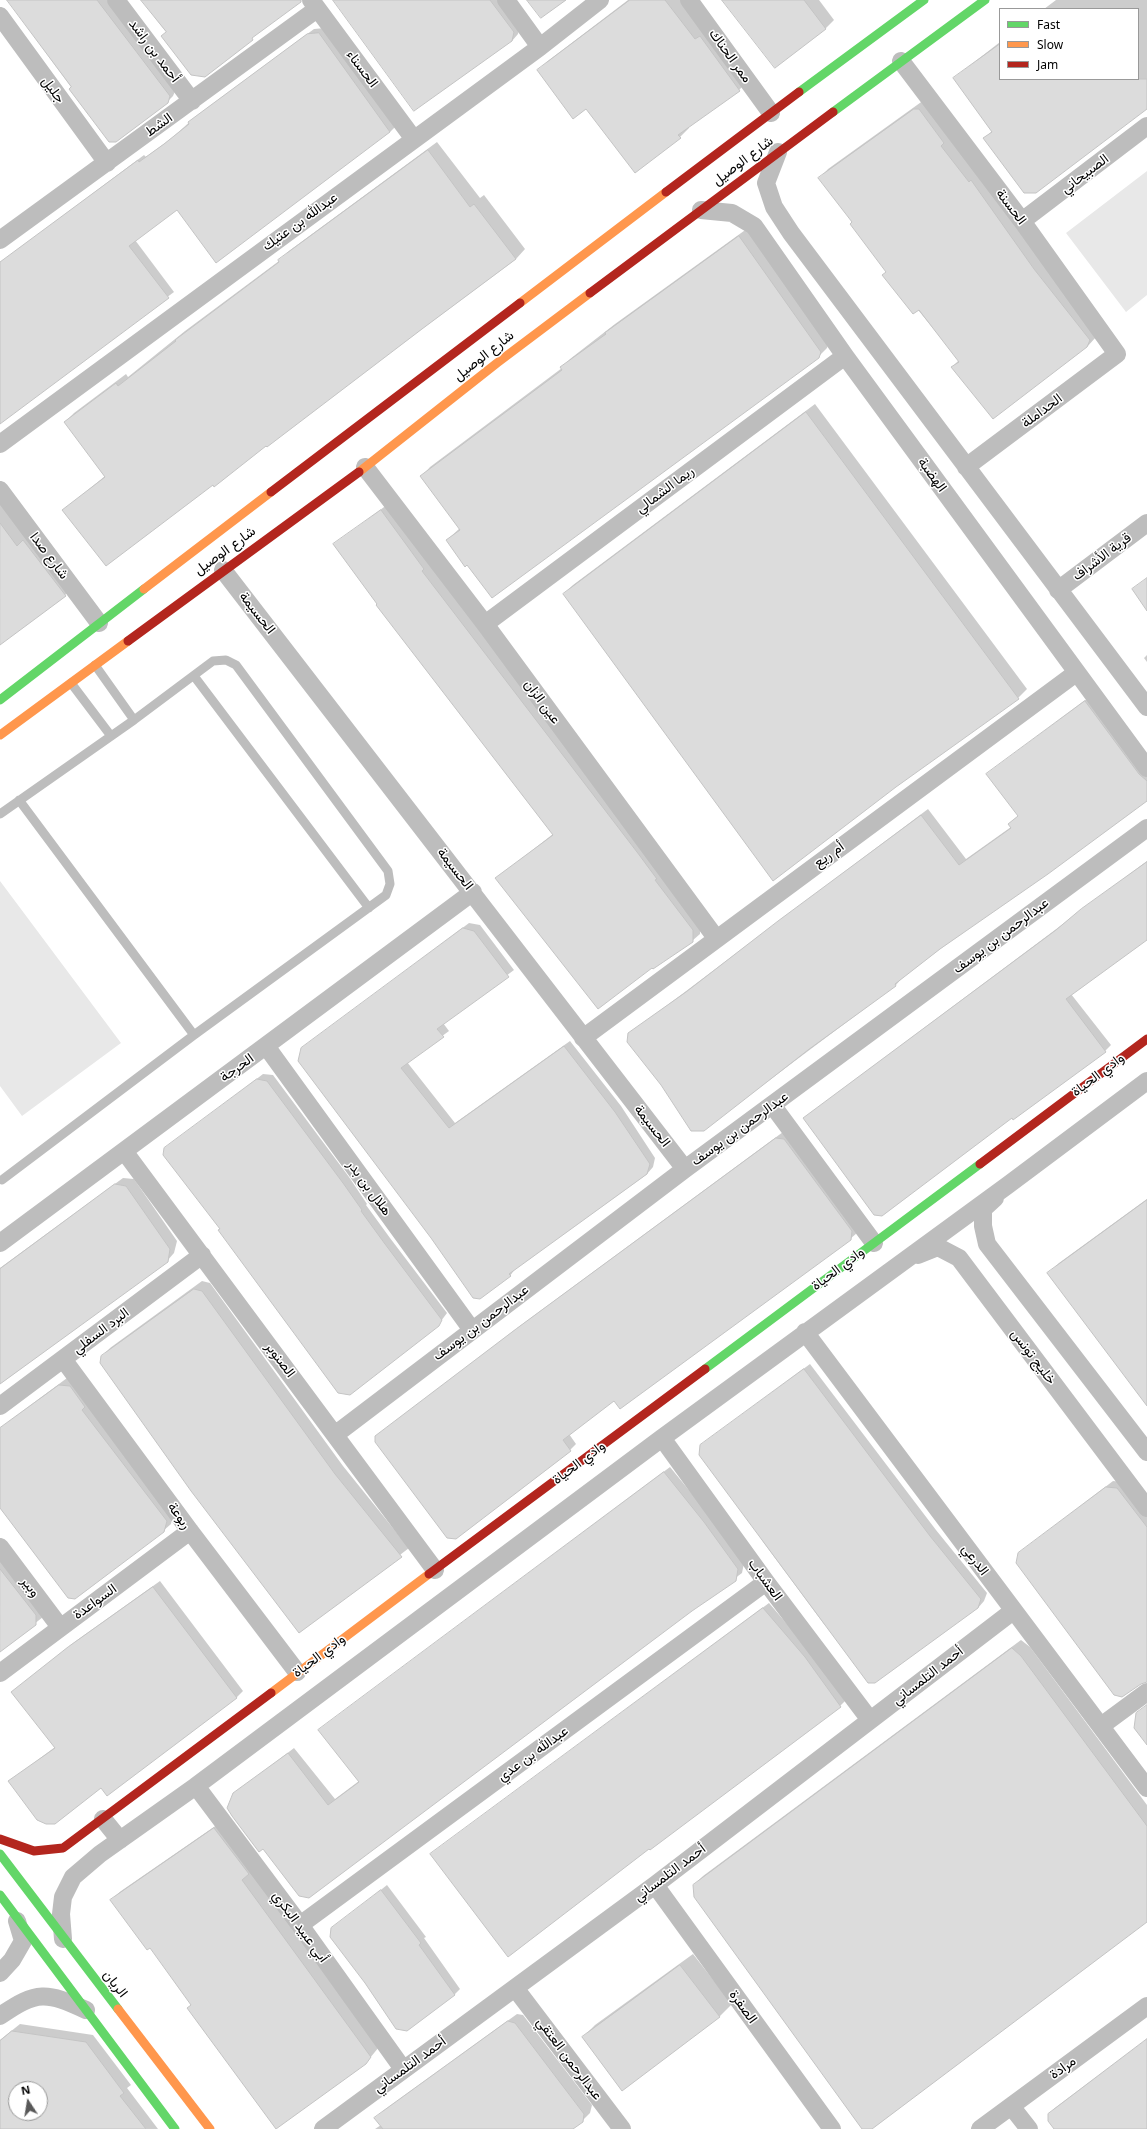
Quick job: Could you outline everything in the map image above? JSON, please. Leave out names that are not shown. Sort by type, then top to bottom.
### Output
[{"type":"street","name":"أحمد بن راشد","points":[[116,0],[192,101]]},
{"type":"street","points":[[506,0],[540,47]]},
{"type":"street","name":"عبدالله بن عتيك","points":[[0,444],[414,138],[540,47],[600,0]]},
{"type":"street","name":"ممر الحناك","points":[[689,0],[771,113]]},
{"type":"street","name":"شارع الوصيل","points":[[0,700],[99,623],[478,340],[771,113],[924,0]]},
{"type":"street","name":"شارع الوصيل","points":[[0,735],[365,467],[497,363],[778,152],[985,0]]},
{"type":"street","name":"الشط","points":[[0,240],[192,101],[314,5]]},
{"type":"street","name":"الحسناء","points":[[314,5],[414,138]]},
{"type":"street","name":"جليل","points":[[0,16],[107,163]]},
{"type":"street","name":"الحسنة","points":[[901,61],[1022,221],[1117,354]]},
{"type":"street","name":"الصبيحاني","points":[[1022,221],[1147,126]]},
{"type":"street","points":[[778,152],[766,183],[774,207],[816,266],[1147,707]]},
{"type":"street","name":"الهضبة","points":[[701,210],[732,213],[754,226],[845,356],[1147,768]]},
{"type":"street","points":[[793,282],[816,266]]},
{"type":"street","points":[[489,353],[497,363]]},
{"type":"street","name":"الحداملة","points":[[966,467],[1117,354]]},
{"type":"street","name":"ريما الشمالي","points":[[485,624],[845,356]]},
{"type":"street","name":"عين الزان","points":[[365,467],[485,624],[716,938]]},
{"type":"street","name":"شارع صدا","points":[[0,490],[99,623]]},
{"type":"street","name":"قرية الأشراف","points":[[1058,590],[1147,523]]},
{"type":"street","name":"الحسيمة","points":[[223,570],[473,892],[583,1038],[686,1169]]},
{"type":"street","name":"أم ريع","points":[[583,1038],[716,938],[1076,673]]},
{"type":"street","name":"عبدالرحمن بن يوسف","points":[[336,1434],[686,1169],[1147,828]]},
{"type":"street","name":"الحرجة","points":[[0,1243],[473,892]]},
{"type":"street","name":"وادي الحياة","points":[[0,1839],[34,1851],[63,1848],[104,1819],[297,1672],[1147,1039]]},
{"type":"street","name":"هلال بن بدر","points":[[266,1046],[472,1330]]},
{"type":"street","name":"وادي الحياة","points":[[63,1939],[61,1914],[63,1897],[73,1877],[120,1840],[196,1786],[805,1332],[1146,1083]]},
{"type":"street","points":[[773,1106],[874,1243]]},
{"type":"street","name":"الصنوبر","points":[[124,1151],[336,1434],[435,1570]]},
{"type":"street","points":[[1008,1185],[983,1209],[983,1226],[987,1244],[1146,1448]]},
{"type":"street","name":"خليج تونس","points":[[899,1263],[938,1247],[959,1258],[1147,1508]]},
{"type":"street","name":"البرد السفلي","points":[[0,1406],[202,1255]]},
{"type":"street","name":"الدرعي","points":[[805,1332],[1147,1788]]},
{"type":"street","name":"ربوعة","points":[[63,1359],[190,1531],[297,1672]]},
{"type":"street","name":"العشباب","points":[[662,1438],[766,1582],[870,1720]]},
{"type":"street","name":"السواعدة","points":[[0,1673],[190,1531]]},
{"type":"street","name":"وبير","points":[[0,1547],[60,1628]]},
{"type":"street","name":"عبدالله بن عدي","points":[[300,1925],[766,1582]]},
{"type":"street","name":"أحمد التلمساني","points":[[323,2129],[655,1885],[1013,1611]]},
{"type":"street","points":[[1101,1726],[1147,1692]]},
{"type":"street","name":"أبي عبيد البكري","points":[[196,1786],[300,1925],[403,2070]]},
{"type":"street","points":[[104,1819],[120,1840]]},
{"type":"street","name":"الريان","points":[[0,1854],[63,1939],[210,2129]]},
{"type":"street","name":"الصفرة","points":[[655,1885],[832,2129]]},
{"type":"street","points":[[0,1895],[175,2129]]},
{"type":"street","points":[[6,1967],[23,1941],[15,1915]]},
{"type":"street","name":"عبدالرحمن العتقي","points":[[515,1988],[613,2126]]},
{"type":"street","points":[[0,2016],[18,2004],[37,1996],[56,1996],[86,2010]]},
{"type":"street","name":"مرادة","points":[[980,2129],[1147,2006]]},
{"type":"street","points":[[1012,2106],[1029,2129]]},
{"type":"lane","points":[[0,814],[134,720],[213,662],[226,660],[236,665],[388,871],[390,884],[386,895],[369,908],[194,1035],[2,1180]]},
{"type":"lane","points":[[95,665],[134,720]]},
{"type":"lane","points":[[194,676],[369,908]]},
{"type":"lane","points":[[71,682],[111,736]]},
{"type":"lane","points":[[19,800],[194,1035]]},
{"type":"shaded area","points":[[1147,171],[1147,295],[1126,312],[1066,233]]},
{"type":"shaded area","points":[[0,881],[121,1043],[22,1116],[0,1086]]},
{"type":"building","points":[[7,0],[97,0],[170,96],[168,103],[116,142],[109,142],[69,89],[71,87]]},
{"type":"building","points":[[141,0],[301,0],[301,2],[252,38],[253,40],[205,77],[191,75],[161,36],[166,32]]},
{"type":"building","points":[[333,0],[490,0],[514,32],[512,41],[414,111]]},
{"type":"building","points":[[527,0],[566,0],[541,18]]},
{"type":"building","points":[[630,0],[665,0],[695,39],[700,36],[740,91],[678,135],[681,138],[635,173],[586,109],[573,119],[537,70]]},
{"type":"building","points":[[722,0],[804,0],[826,29],[775,68]]},
{"type":"building","points":[[319,33],[390,132],[216,263],[177,210],[129,246],[169,298],[0,424],[0,262],[138,160],[139,162],[164,144],[189,124],[188,122],[307,34]]},
{"type":"building","points":[[999,45],[999,80],[1147,79],[1147,109],[1036,193],[1024,193],[983,138],[992,132],[953,78]]},
{"type":"building","points":[[914,109],[919,109],[944,143],[941,146],[969,182],[971,180],[1034,269],[1090,340],[1087,347],[993,419],[951,367],[959,362],[919,310],[913,314],[882,275],[886,272],[850,224],[852,222],[818,178]]},
{"type":"building","points":[[428,150],[470,207],[474,204],[516,259],[267,447],[266,446],[214,487],[213,485],[106,566],[62,510],[105,477],[64,422],[116,383],[118,386],[176,341],[175,340],[279,262],[278,260]]},
{"type":"building","points":[[739,236],[821,352],[819,358],[492,598],[467,565],[465,567],[446,540],[460,530],[420,476],[562,370],[560,367],[606,334],[605,333]]},
{"type":"building","points":[[806,412],[1019,699],[896,787],[773,881],[563,594]]},
{"type":"building","points":[[381,510],[424,569],[422,571],[637,852],[657,879],[655,880],[693,930],[693,942],[653,969],[652,968],[598,1009],[495,878],[553,835],[376,605],[377,604],[333,544]]},
{"type":"building","points":[[0,523],[17,546],[23,540],[66,596],[0,645]]},
{"type":"building","points":[[1147,578],[1147,611],[1132,589]]},
{"type":"building","points":[[1085,701],[1139,774],[1147,781],[1147,801],[1048,874],[940,949],[895,984],[896,986],[808,1050],[704,1131],[691,1131],[661,1085],[627,1042],[628,1033],[686,992],[778,921],[921,815],[959,865],[1011,828],[1008,824],[1018,816],[986,774]]},
{"type":"building","points":[[1147,862],[1147,940],[1066,999],[1106,1052],[1013,1120],[1012,1118],[882,1216],[874,1215],[803,1118],[1056,930],[1081,909]]},
{"type":"building","points":[[463,928],[474,931],[509,977],[437,1029],[444,1037],[401,1068],[449,1128],[564,1046],[615,1112],[650,1164],[647,1174],[509,1274],[511,1276],[480,1299],[473,1298],[431,1238],[298,1061],[301,1048]]},
{"type":"building","points":[[257,1079],[267,1081],[442,1320],[439,1326],[350,1395],[338,1393],[218,1230],[220,1229],[163,1155],[164,1148]]},
{"type":"building","points":[[776,1138],[784,1139],[852,1231],[851,1240],[620,1409],[614,1401],[563,1440],[571,1451],[456,1539],[447,1538],[375,1442],[375,1436],[516,1329]]},
{"type":"building","points":[[115,1184],[126,1186],[170,1249],[168,1262],[0,1384],[0,1269]]},
{"type":"building","points":[[1147,1200],[1147,1406],[1047,1273]]},
{"type":"building","points":[[194,1289],[202,1291],[335,1474],[402,1557],[299,1633],[191,1491],[100,1363],[101,1356]]},
{"type":"building","points":[[804,1369],[930,1536],[981,1599],[978,1608],[875,1683],[868,1683],[699,1455],[700,1445]]},
{"type":"building","points":[[59,1385],[70,1386],[85,1407],[82,1410],[167,1521],[164,1532],[75,1599],[68,1598],[0,1508],[0,1428]]},
{"type":"building","points":[[664,1472],[704,1522],[738,1569],[736,1581],[692,1611],[309,1898],[299,1896],[263,1849],[259,1852],[232,1816],[227,1808],[233,1793],[288,1753],[328,1805],[359,1782],[318,1730]]},
{"type":"building","points":[[1106,1487],[1117,1488],[1147,1527],[1147,1682],[1141,1684],[1122,1697],[1114,1695],[1016,1563],[1018,1553]]},
{"type":"building","points":[[0,1569],[36,1615],[36,1625],[0,1652]]},
{"type":"building","points":[[153,1587],[237,1698],[107,1796],[101,1788],[55,1824],[46,1824],[37,1820],[8,1781],[55,1748],[11,1692],[68,1647]]},
{"type":"building","points":[[763,1608],[805,1657],[841,1707],[650,1850],[649,1849],[508,1957],[430,1854]]},
{"type":"building","points":[[1012,1648],[1021,1656],[1147,1826],[1147,1922],[872,2129],[862,2129],[694,1897],[693,1885]]},
{"type":"building","points":[[1147,1705],[1147,1745],[1134,1728],[1136,1713]]},
{"type":"building","points":[[214,1828],[249,1874],[242,1880],[371,2057],[366,2064],[276,2129],[187,2008],[191,2005],[150,1948],[147,1950],[110,1900]]},
{"type":"building","points":[[381,1890],[421,1943],[419,1945],[455,1995],[407,2031],[396,2029],[365,1983],[330,1937],[331,1928]]},
{"type":"building","points":[[680,1965],[720,2017],[622,2091],[582,2037]]},
{"type":"building","points":[[508,2021],[515,2023],[584,2114],[583,2122],[573,2129],[383,2129],[374,2118]]},
{"type":"building","points":[[12,2031],[86,2042],[124,2093],[120,2096],[146,2129],[0,2129],[0,2041]]},
{"type":"building","points":[[1147,2039],[1147,2129],[1054,2129],[1048,2121],[1048,2114]]},
{"type":"traffic: fast","points":[[799,92],[924,0]]},
{"type":"traffic: fast","points":[[833,112],[985,0]]},
{"type":"traffic: fast","points":[[0,700],[144,589]]},
{"type":"traffic: fast","points":[[705,1369],[980,1164]]},
{"type":"traffic: fast","points":[[0,1854],[118,2009]]},
{"type":"traffic: fast","points":[[0,1895],[175,2129]]},
{"type":"traffic: slow","points":[[520,303],[666,192]]},
{"type":"traffic: slow","points":[[359,472],[497,363],[590,293]]},
{"type":"traffic: slow","points":[[144,589],[271,492]]},
{"type":"traffic: slow","points":[[0,735],[128,641]]},
{"type":"traffic: slow","points":[[271,1693],[429,1574]]},
{"type":"traffic: slow","points":[[118,2009],[210,2129]]},
{"type":"traffic: jam","points":[[666,192],[799,92]]},
{"type":"traffic: jam","points":[[590,293],[833,112]]},
{"type":"traffic: jam","points":[[271,492],[520,303]]},
{"type":"traffic: jam","points":[[128,641],[359,472]]},
{"type":"traffic: jam","points":[[980,1164],[1147,1039]]},
{"type":"traffic: jam","points":[[429,1574],[705,1369]]},
{"type":"traffic: jam","points":[[0,1839],[34,1851],[63,1848],[271,1693]]}]
